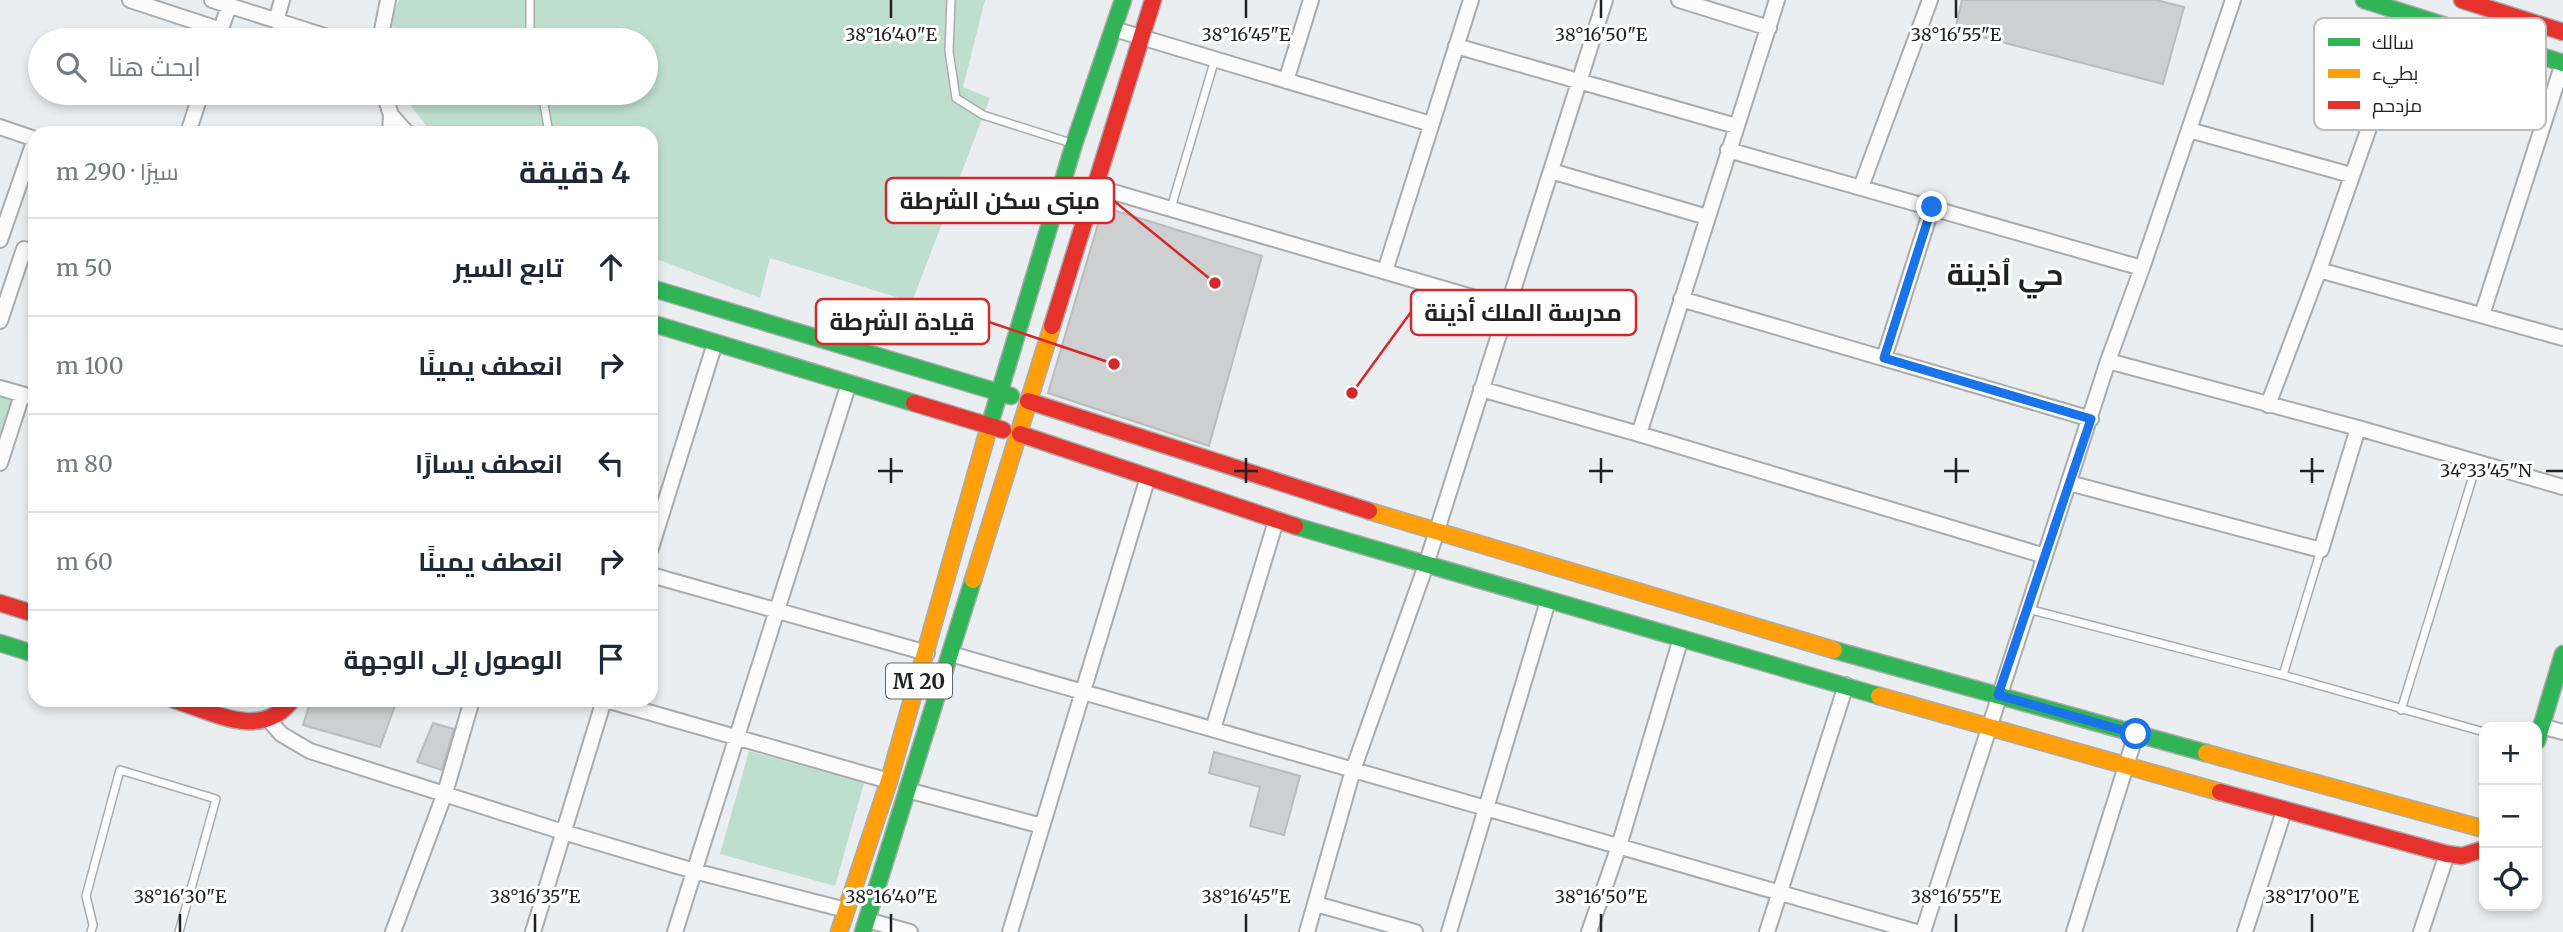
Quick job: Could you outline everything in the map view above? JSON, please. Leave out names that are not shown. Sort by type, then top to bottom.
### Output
[{"type":"main road","points":[[990,426],[1074,144],[1123,0]]},
{"type":"main road","points":[[1020,434],[1153,0]]},
{"type":"main road","points":[[2364,0],[2422,18]]},
{"type":"main road","points":[[2462,0],[2519,18]]},
{"type":"main road","points":[[2546,27],[2563,32]]},
{"type":"main road","points":[[2546,58],[2563,63]]},
{"type":"main road","points":[[658,290],[1028,401],[1436,533],[1856,656],[2479,828]]},
{"type":"main road","points":[[658,325],[1020,434],[1276,521],[1988,728],[2447,854],[2462,856],[2479,851]]},
{"type":"main road","name":"M 20","points":[[839,932],[927,653],[990,426]]},
{"type":"main road","name":"M 20","points":[[865,926],[1020,434]]},
{"type":"main road","points":[[0,604],[28,612]]},
{"type":"main road","points":[[0,643],[28,652]]},
{"type":"main road","points":[[2542,723],[2563,654]]},
{"type":"main road","points":[[1846,685],[1856,656]]},
{"type":"main road","points":[[195,707],[238,721],[258,723],[269,720],[286,707]]},
{"type":"main road","points":[[262,707],[269,720]]},
{"type":"street","points":[[130,0],[201,28]]},
{"type":"street","points":[[212,0],[298,28]]},
{"type":"street","points":[[276,21],[282,0]]},
{"type":"street","points":[[382,28],[388,0]]},
{"type":"street","points":[[1286,81],[1311,0]]},
{"type":"street","points":[[1385,271],[1471,0]]},
{"type":"street","points":[[1307,932],[1353,770],[1426,565],[1605,0]]},
{"type":"street","points":[[1679,0],[1769,28]]},
{"type":"street","points":[[1639,434],[1777,0]]},
{"type":"street","points":[[1861,187],[1930,0]]},
{"type":"street","points":[[1923,932],[2108,361],[2233,0]]},
{"type":"street","points":[[221,28],[229,6]]},
{"type":"street","points":[[2408,18],[2409,14]]},
{"type":"street","points":[[1114,29],[1431,124]]},
{"type":"street","points":[[1456,46],[1736,126]]},
{"type":"street","points":[[2546,116],[2563,63]]},
{"type":"street","points":[[190,126],[197,105]]},
{"type":"street","points":[[388,105],[390,126]]},
{"type":"street","points":[[391,115],[401,126]]},
{"type":"street","points":[[0,127],[28,137]]},
{"type":"street","points":[[2189,130],[2351,175]]},
{"type":"street","points":[[2268,405],[2319,270],[2367,130]]},
{"type":"street","points":[[2482,316],[2542,130]]},
{"type":"street","points":[[1728,150],[2142,268]]},
{"type":"street","points":[[28,159],[0,240],[28,250]]},
{"type":"street","points":[[1551,171],[1707,217]]},
{"type":"street","points":[[1096,187],[1506,307]]},
{"type":"street","points":[[1884,358],[1932,207]]},
{"type":"street","points":[[0,321],[28,252]]},
{"type":"street","points":[[2319,270],[2563,338]]},
{"type":"street","points":[[1681,299],[2091,419]]},
{"type":"street","points":[[658,526],[715,343]]},
{"type":"street","points":[[2108,361],[2358,428],[2563,487]]},
{"type":"street","points":[[675,932],[849,383]]},
{"type":"street","points":[[0,388],[28,396],[0,463]]},
{"type":"street","points":[[1481,389],[2045,556]]},
{"type":"street","points":[[2069,483],[2321,551],[2358,428]]},
{"type":"street","points":[[1010,932],[1148,477]]},
{"type":"street","points":[[1213,729],[1276,521]]},
{"type":"street","points":[[658,577],[927,653]]},
{"type":"street","points":[[1449,932],[1548,601]]},
{"type":"street","points":[[1589,932],[1619,846],[1681,638]]},
{"type":"street","points":[[951,654],[1916,932]]},
{"type":"street","points":[[1767,932],[1846,685]]},
{"type":"street","points":[[397,931],[446,793],[469,707]]},
{"type":"street","points":[[533,932],[603,707]]},
{"type":"street","points":[[630,707],[888,780]]},
{"type":"street","points":[[269,720],[281,734],[310,751],[694,871],[846,910]]},
{"type":"street","points":[[2542,733],[2563,732]]},
{"type":"street","points":[[2074,932],[2136,734]]},
{"type":"street","points":[[908,790],[1042,826]]},
{"type":"street","points":[[2245,932],[2284,811]]},
{"type":"street","points":[[2421,932],[2447,854]]},
{"type":"street","points":[[1316,904],[1415,932]]},
{"type":"street","points":[[865,926],[910,932]]},
{"type":"lane","points":[[530,0],[530,28]]},
{"type":"lane","points":[[951,0],[949,51],[956,98],[984,115],[1074,144]]},
{"type":"lane","points":[[1171,208],[1215,60]]},
{"type":"lane","points":[[544,105],[547,126]]},
{"type":"lane","points":[[2401,710],[2477,463]]},
{"type":"lane","points":[[2283,675],[2321,551]]},
{"type":"lane","points":[[2028,609],[2283,675],[2479,732]]},
{"type":"lane","points":[[91,932],[93,925],[86,896],[120,770],[216,799],[179,932]]},
{"type":"green space","points":[[399,0],[985,0],[963,87],[990,98],[912,302],[770,258],[760,298],[658,260],[658,126],[427,126],[410,105],[658,105],[658,28],[392,28],[392,16]]},
{"type":"green space","points":[[0,388],[22,395],[0,463]]},
{"type":"green space","points":[[749,751],[864,783],[835,886],[720,854]]},
{"type":"building","points":[[1962,0],[2156,0],[2184,7],[2163,84],[1955,30]]},
{"type":"building","points":[[1103,207],[1262,256],[1209,446],[1048,393]]},
{"type":"building","points":[[309,707],[394,707],[380,747],[303,725]]},
{"type":"building","points":[[433,723],[454,729],[442,770],[417,762]]},
{"type":"building","points":[[1214,752],[1300,776],[1284,835],[1250,826],[1260,787],[1209,773]]},
{"type":"traffic: fast","points":[[989,427],[1074,144],[1123,0]]},
{"type":"traffic: fast","points":[[2364,0],[2421,18]]},
{"type":"traffic: fast","points":[[2546,58],[2563,63]]},
{"type":"traffic: fast","points":[[658,290],[1011,396]]},
{"type":"traffic: fast","points":[[658,325],[914,403]]},
{"type":"traffic: fast","points":[[1295,526],[1879,696]]},
{"type":"traffic: fast","points":[[863,932],[973,580]]},
{"type":"traffic: fast","points":[[0,643],[28,652]]},
{"type":"traffic: fast","points":[[1834,650],[2206,753]]},
{"type":"traffic: fast","points":[[2542,724],[2563,654]]},
{"type":"traffic: slow","points":[[973,580],[1052,326]]},
{"type":"traffic: slow","points":[[839,932],[889,781],[989,427]]},
{"type":"traffic: slow","points":[[1369,511],[1834,650]]},
{"type":"traffic: slow","points":[[1879,696],[2220,792]]},
{"type":"traffic: slow","points":[[2206,753],[2479,828]]},
{"type":"traffic: jam","points":[[1052,326],[1153,0]]},
{"type":"traffic: jam","points":[[2462,0],[2519,18]]},
{"type":"traffic: jam","points":[[2546,27],[2563,32]]},
{"type":"traffic: jam","points":[[1028,401],[1369,511]]},
{"type":"traffic: jam","points":[[914,403],[1003,430]]},
{"type":"traffic: jam","points":[[1020,434],[1295,526]]},
{"type":"traffic: jam","points":[[0,603],[28,612]]},
{"type":"traffic: jam","points":[[195,707],[236,720],[252,721],[266,719],[285,707]]},
{"type":"traffic: jam","points":[[2220,792],[2447,854],[2462,856],[2479,851]]},
{"type":"place","name":"مبنى سكن الشرطة","points":[[1215,283]]},
{"type":"place","name":"قيادة الشرطة","points":[[1114,364]]},
{"type":"place","name":"مدرسة الملك أذينة","points":[[1352,393]]},
{"type":"district","name":"حي اُذينة","points":[[2005,274]]},
{"type":"route","points":[[1932,207],[1884,358],[2091,419],[1998,695],[2136,734]]}]
